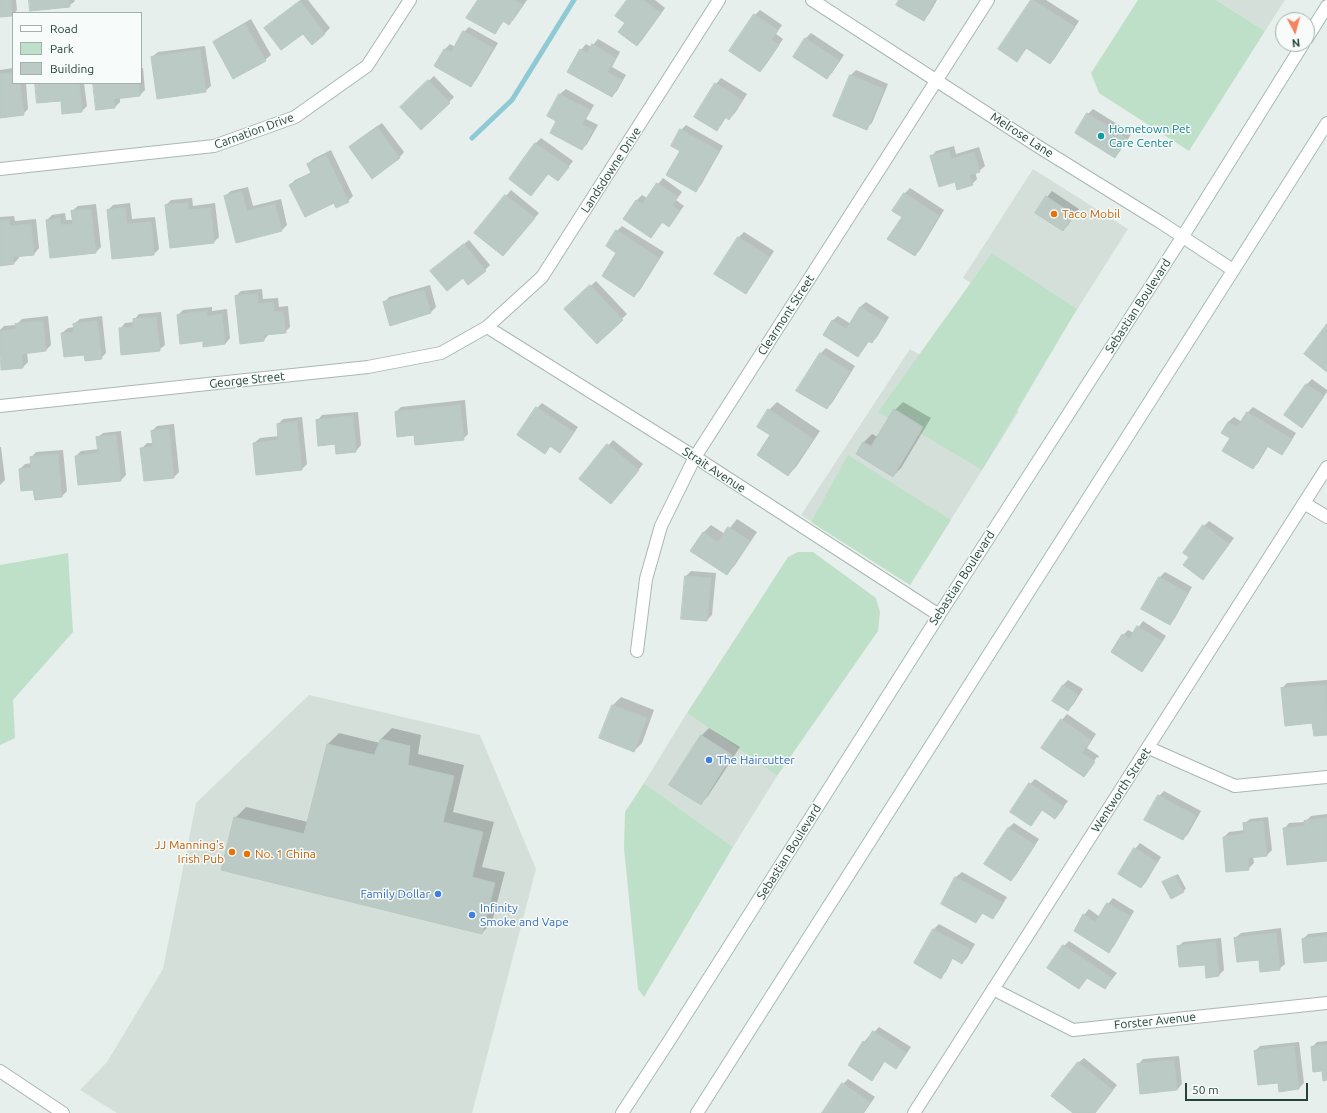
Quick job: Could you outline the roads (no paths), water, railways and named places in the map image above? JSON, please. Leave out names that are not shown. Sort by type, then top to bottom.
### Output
[{"type":"street","name":"Carnation Drive","points":[[0,169],[214,146],[295,117],[367,66],[410,0]]},
{"type":"street","name":"Landsdowne Drive","points":[[487,326],[542,277],[719,0]]},
{"type":"street","name":"Melrose Lane","points":[[812,0],[1046,151],[1183,236],[1233,270]]},
{"type":"street","name":"Clearmont Street","points":[[637,652],[646,579],[661,526],[695,457],[988,0]]},
{"type":"street","points":[[1315,25],[1327,6]]},
{"type":"street","name":"Sebastian Boulevard","points":[[622,1113],[939,615],[1183,236],[1298,52]]},
{"type":"street","points":[[697,1113],[1327,123]]},
{"type":"street","name":"George Street","points":[[0,406],[368,367],[441,352],[487,326]]},
{"type":"street","name":"Strait Avenue","points":[[487,326],[695,457],[939,615]]},
{"type":"street","name":"Wentworth Street","points":[[914,1113],[1149,748],[1327,467]]},
{"type":"street","points":[[1304,503],[1327,517]]},
{"type":"street","points":[[1149,748],[1236,786],[1327,777]]},
{"type":"street","name":"Forster Avenue","points":[[993,989],[1073,1030],[1327,1003]]},
{"type":"street","points":[[0,1072],[63,1113]]},
{"type":"waterway","points":[[472,138],[512,100],[574,0]]},
{"type":"place","name":"Hometown Pet Care Center","points":[[1101,136]]},
{"type":"place","name":"Taco Mobil","points":[[1054,214]]},
{"type":"place","name":"The Haircutter","points":[[709,760]]},
{"type":"place","name":"JJ Manning's Irish Pub","points":[[232,852]]},
{"type":"place","name":"No. 1 China","points":[[247,854]]},
{"type":"place","name":"Family Dollar","points":[[438,894]]},
{"type":"place","name":"Infinity Smoke and Vape","points":[[472,915]]}]
